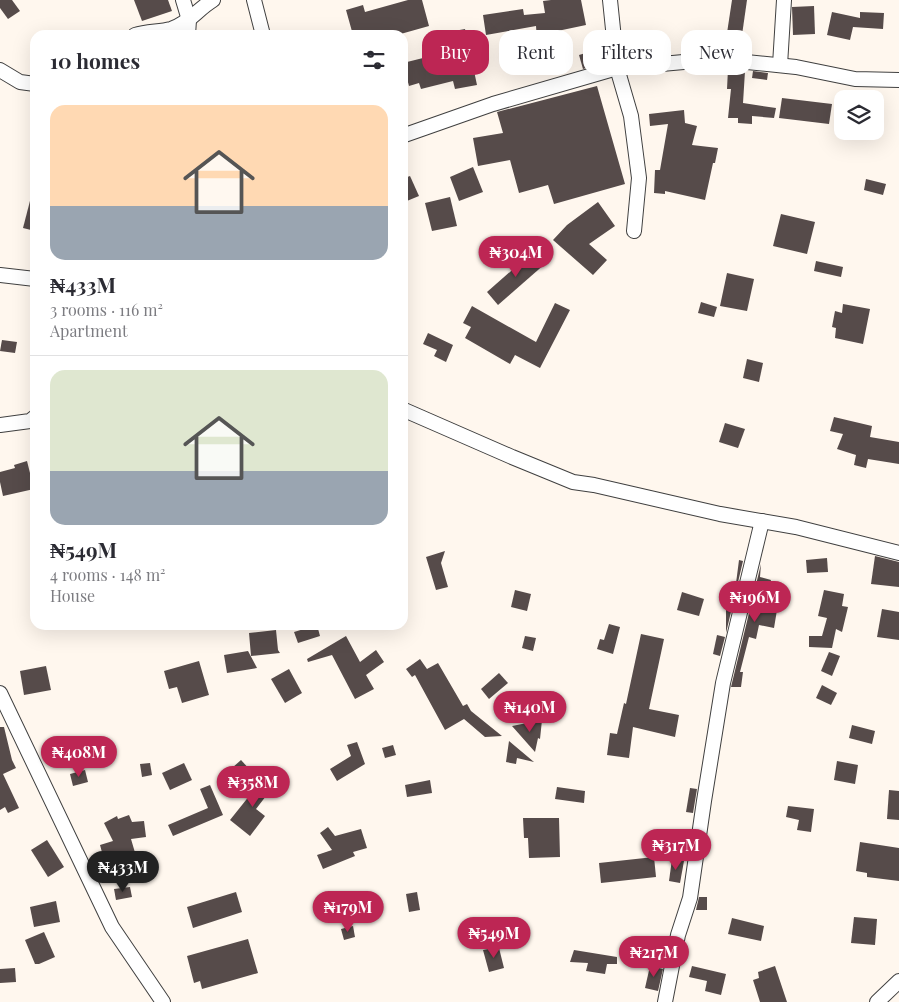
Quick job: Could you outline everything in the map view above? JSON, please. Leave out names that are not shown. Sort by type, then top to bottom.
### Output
[{"type":"street","points":[[183,0],[189,20],[188,30]]},
{"type":"street","points":[[166,30],[172,29],[189,20],[213,0]]},
{"type":"street","points":[[254,0],[262,30]]},
{"type":"street","points":[[610,0],[613,30]]},
{"type":"street","points":[[780,65],[784,0]]},
{"type":"street","points":[[671,63],[716,58],[780,65],[855,78],[899,80]]},
{"type":"street","points":[[0,70],[20,82],[30,83]]},
{"type":"street","points":[[408,134],[493,104],[593,75]]},
{"type":"street","points":[[619,75],[631,116],[639,178],[634,231]]},
{"type":"street","points":[[0,275],[30,279]]},
{"type":"street","points":[[408,411],[573,482],[594,485],[720,514],[796,527],[899,553]]},
{"type":"street","points":[[0,425],[30,421]]},
{"type":"street","points":[[665,1002],[678,935],[690,898],[723,683],[762,521]]},
{"type":"street","points":[[0,693],[112,927],[163,1002]]},
{"type":"street","points":[[876,1002],[899,980]]},
{"type":"building","points":[[0,0],[12,0],[20,11],[8,19],[0,8]]},
{"type":"building","points":[[134,0],[168,0],[172,11],[142,21]]},
{"type":"building","points":[[408,0],[422,0],[429,26],[408,32],[408,30],[352,30],[346,10],[363,5],[365,12]]},
{"type":"building","points":[[581,0],[586,25],[562,30],[536,30],[536,26],[514,30],[499,30],[499,33],[489,34],[489,30],[485,30],[483,15],[523,9],[524,15],[545,13],[543,1]]},
{"type":"building","points":[[732,0],[747,0],[743,30],[727,30]]},
{"type":"building","points":[[814,6],[815,34],[793,35],[792,7]]},
{"type":"building","points":[[832,12],[860,18],[860,12],[884,13],[883,29],[853,27],[850,40],[827,35]]},
{"type":"building","points":[[583,54],[583,69],[579,55]]},
{"type":"building","points":[[422,58],[422,75],[475,75],[477,85],[455,89],[453,81],[421,89],[419,83],[409,86],[408,62]]},
{"type":"building","points":[[753,71],[768,73],[767,80],[752,78]]},
{"type":"building","points":[[728,75],[745,75],[743,103],[776,108],[774,118],[752,116],[752,124],[738,123],[738,118],[728,118],[731,89],[727,89]]},
{"type":"building","points":[[597,86],[625,184],[554,204],[548,185],[519,193],[510,160],[478,166],[473,138],[503,133],[497,112]]},
{"type":"building","points":[[782,98],[832,104],[829,124],[779,118]]},
{"type":"building","points":[[684,110],[685,123],[697,126],[692,145],[718,148],[705,200],[665,191],[665,194],[654,193],[655,170],[660,170],[668,124],[650,126],[649,114]]},
{"type":"building","points":[[473,167],[483,192],[459,201],[450,177]]},
{"type":"building","points":[[410,176],[419,196],[408,201],[408,177]]},
{"type":"building","points":[[866,179],[886,184],[883,195],[864,190]]},
{"type":"building","points":[[450,197],[457,226],[432,231],[425,203]]},
{"type":"building","points":[[30,201],[30,230],[23,228]]},
{"type":"building","points":[[598,202],[615,226],[589,244],[607,260],[593,275],[553,240],[567,225]]},
{"type":"building","points":[[781,214],[815,222],[807,254],[773,246]]},
{"type":"building","points":[[535,250],[546,263],[498,305],[487,292]]},
{"type":"building","points":[[816,261],[843,267],[841,277],[814,271]]},
{"type":"building","points":[[727,273],[754,279],[747,311],[720,306]]},
{"type":"building","points":[[701,302],[717,307],[714,317],[698,313]]},
{"type":"building","points":[[555,303],[570,310],[540,368],[515,355],[510,364],[465,338],[471,327],[463,323],[472,306],[536,342]]},
{"type":"building","points":[[843,304],[870,309],[863,344],[835,338],[836,328],[832,327],[835,311],[842,313]]},
{"type":"building","points":[[428,333],[453,345],[446,362],[434,356],[437,350],[423,344]]},
{"type":"building","points":[[2,340],[17,342],[15,353],[0,351]]},
{"type":"building","points":[[747,359],[763,363],[759,382],[743,378]]},
{"type":"building","points":[[834,417],[872,426],[870,437],[899,442],[899,464],[868,459],[866,468],[854,465],[856,455],[837,449],[843,434],[830,431]]},
{"type":"building","points":[[725,423],[745,429],[738,448],[719,442]]},
{"type":"building","points":[[27,461],[30,473],[30,490],[3,496],[0,472],[15,468],[14,465]]},
{"type":"building","points":[[445,551],[441,563],[448,587],[436,590],[426,557]]},
{"type":"building","points":[[875,556],[899,562],[899,587],[871,584]]},
{"type":"building","points":[[827,558],[828,572],[807,573],[806,560]]},
{"type":"building","points":[[739,560],[743,561],[726,633],[728,590],[735,591]]},
{"type":"building","points":[[761,564],[760,577],[771,580],[764,608],[777,610],[774,628],[759,625],[756,639],[749,637],[740,672],[743,672],[741,687],[731,687]]},
{"type":"building","points":[[515,590],[531,594],[527,611],[511,607]]},
{"type":"building","points":[[824,590],[844,594],[842,606],[848,607],[842,632],[836,629],[832,648],[809,647],[809,636],[822,636],[827,618],[818,616]]},
{"type":"building","points":[[682,592],[704,599],[699,616],[677,610]]},
{"type":"building","points":[[882,609],[899,612],[899,640],[877,637]]},
{"type":"building","points":[[609,624],[620,627],[613,654],[597,649],[600,639],[604,640]]},
{"type":"building","points":[[276,630],[280,653],[251,656],[249,633]]},
{"type":"building","points":[[318,630],[320,636],[298,643],[294,632]]},
{"type":"building","points":[[641,634],[664,639],[649,709],[679,715],[675,737],[633,727],[629,758],[607,755],[610,733],[617,734],[624,703],[626,704]]},
{"type":"building","points":[[717,635],[725,637],[720,656],[713,654]]},
{"type":"building","points":[[346,636],[360,662],[376,650],[384,662],[366,675],[374,689],[355,699],[332,655],[308,662],[307,659]]},
{"type":"building","points":[[525,636],[536,638],[533,651],[522,648]]},
{"type":"building","points":[[248,651],[257,668],[227,673],[224,655]]},
{"type":"building","points":[[829,652],[840,656],[832,676],[821,671]]},
{"type":"building","points":[[420,659],[427,669],[438,663],[463,706],[467,704],[471,711],[502,736],[485,737],[464,719],[445,730],[415,675],[412,677],[406,669]]},
{"type":"building","points":[[199,661],[209,695],[182,703],[177,687],[169,689],[164,671]]},
{"type":"building","points":[[46,666],[51,690],[24,695],[20,671]]},
{"type":"building","points":[[289,669],[302,693],[285,703],[271,679]]},
{"type":"building","points":[[499,673],[508,683],[489,699],[481,689]]},
{"type":"building","points":[[822,685],[837,693],[831,705],[816,698]]},
{"type":"building","points":[[521,692],[542,695],[539,708],[519,705]]},
{"type":"building","points":[[542,720],[540,739],[538,738],[535,752],[512,726]]},
{"type":"building","points":[[852,725],[875,731],[872,744],[849,738]]},
{"type":"building","points":[[0,727],[4,727],[12,760],[16,768],[3,774],[19,808],[8,813],[5,807],[0,810]]},
{"type":"building","points":[[509,741],[534,762],[517,758],[516,764],[506,762]]},
{"type":"building","points":[[357,742],[365,764],[337,781],[330,769],[351,756],[347,745]]},
{"type":"building","points":[[393,745],[396,755],[385,758],[382,748]]},
{"type":"building","points":[[241,760],[251,771],[232,786],[223,776]]},
{"type":"building","points":[[837,761],[858,765],[855,784],[834,780]]},
{"type":"building","points":[[150,763],[152,775],[142,777],[140,764]]},
{"type":"building","points":[[184,763],[192,780],[170,790],[162,773]]},
{"type":"building","points":[[85,770],[88,782],[73,786],[70,774]]},
{"type":"building","points":[[266,775],[276,783],[256,809],[265,816],[250,836],[230,820]]},
{"type":"building","points":[[430,780],[432,793],[407,797],[405,785]]},
{"type":"building","points":[[210,785],[223,815],[173,836],[168,825],[208,808],[200,789]]},
{"type":"building","points":[[557,787],[585,791],[584,803],[555,799]]},
{"type":"building","points":[[690,788],[697,789],[693,813],[686,812]]},
{"type":"building","points":[[889,790],[899,791],[899,820],[887,819]]},
{"type":"building","points":[[788,806],[814,809],[811,832],[797,830],[799,820],[786,817]]},
{"type":"building","points":[[129,815],[132,822],[144,821],[146,837],[131,839],[136,856],[117,862],[114,853],[103,856],[100,845],[113,841],[104,823],[117,816],[118,819]]},
{"type":"building","points":[[523,818],[559,818],[560,857],[529,858],[528,838],[524,838]]},
{"type":"building","points":[[328,827],[335,836],[361,829],[367,848],[353,852],[355,856],[323,869],[317,855],[332,850],[320,833]]},
{"type":"building","points":[[47,840],[64,867],[48,877],[31,850]]},
{"type":"building","points":[[860,842],[899,848],[899,881],[867,877],[867,873],[856,871]]},
{"type":"building","points":[[654,857],[656,877],[601,883],[599,863]]},
{"type":"building","points":[[672,859],[684,861],[680,883],[669,881]]},
{"type":"building","points":[[130,887],[132,897],[116,900],[114,889]]},
{"type":"building","points":[[236,892],[242,912],[193,928],[187,907]]},
{"type":"building","points":[[417,892],[420,910],[409,912],[406,894]]},
{"type":"building","points":[[699,897],[707,897],[707,910],[696,910]]},
{"type":"building","points":[[56,901],[60,922],[34,927],[30,907]]},
{"type":"building","points":[[854,917],[877,919],[875,945],[851,943]]},
{"type":"building","points":[[732,918],[764,926],[761,941],[728,934]]},
{"type":"building","points":[[353,926],[355,937],[344,940],[341,929]]},
{"type":"building","points":[[44,932],[55,957],[35,964],[25,940]]},
{"type":"building","points":[[248,939],[258,973],[202,989],[200,981],[194,983],[187,956]]},
{"type":"building","points":[[499,948],[504,968],[489,972],[483,950]]},
{"type":"building","points":[[574,950],[617,957],[617,964],[607,964],[605,974],[586,971],[588,963],[570,962]]},
{"type":"building","points":[[650,966],[663,969],[658,991],[645,988]]},
{"type":"building","points":[[692,966],[726,974],[721,995],[705,991],[707,981],[689,977]]},
{"type":"building","points":[[775,966],[787,1002],[760,1002],[753,980],[759,978],[758,972]]},
{"type":"building","points":[[15,968],[16,982],[0,983],[0,969]]}]
